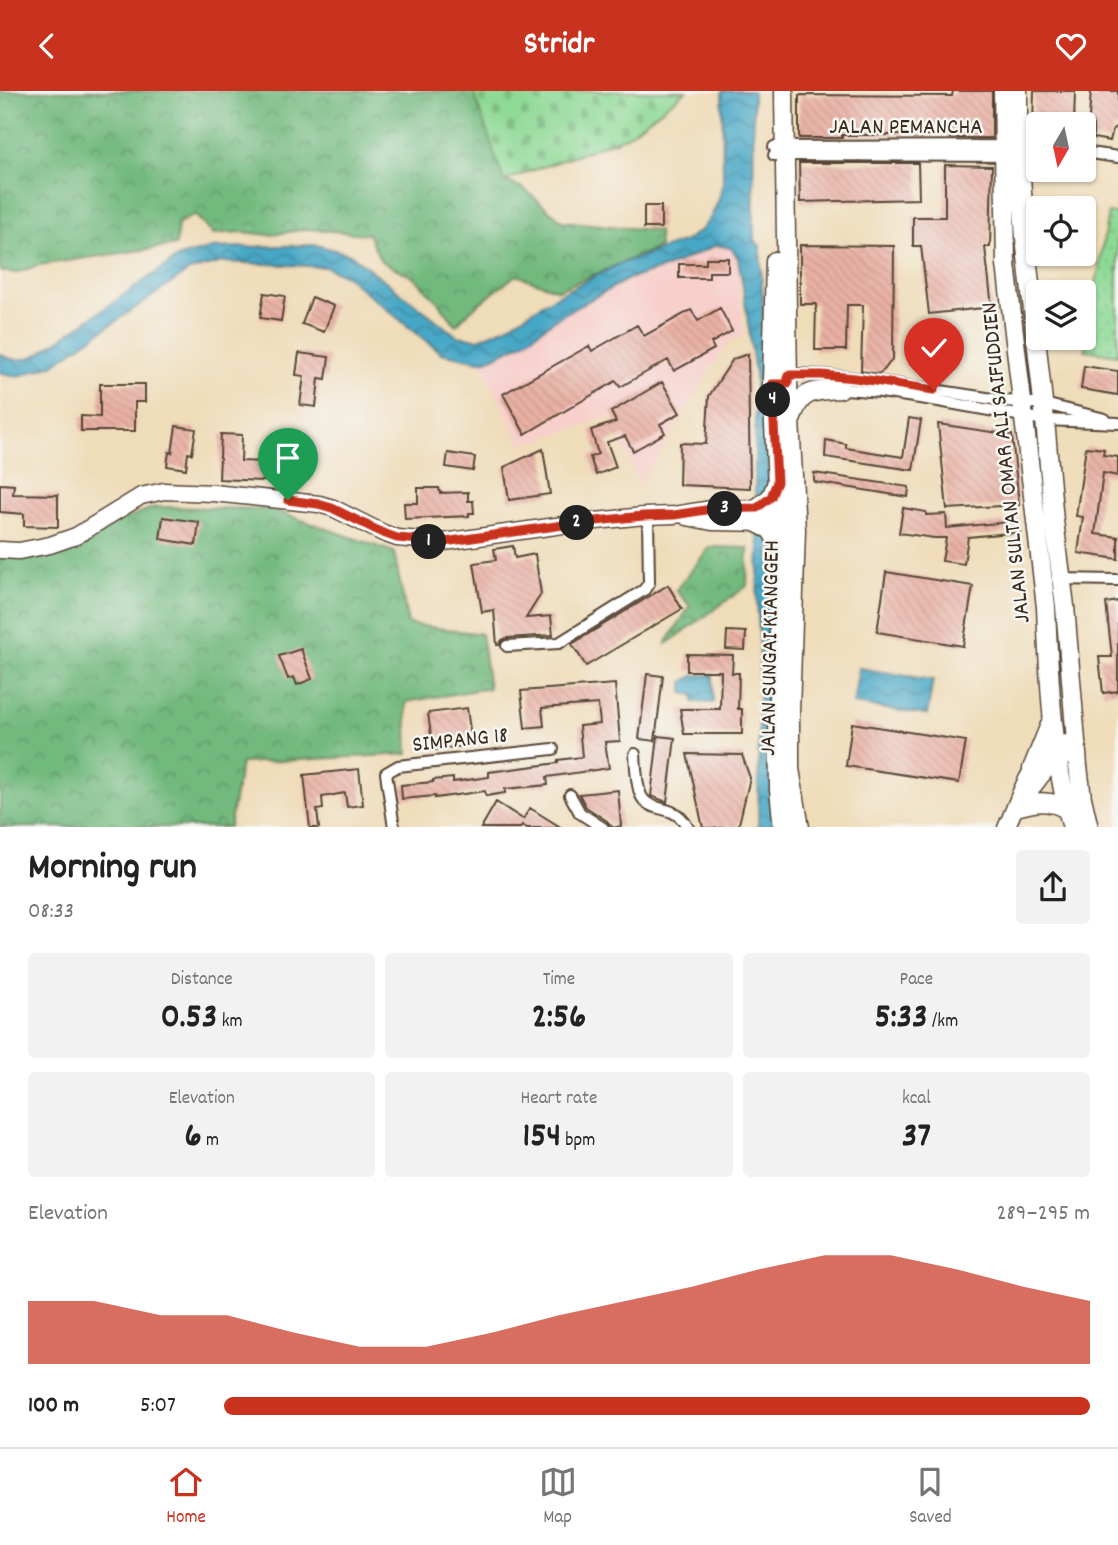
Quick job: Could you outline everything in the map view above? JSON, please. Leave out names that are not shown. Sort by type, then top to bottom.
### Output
[{"type":"main road","name":"JALAN SUNGAI KIANGGEH","points":[[773,91],[779,151]]},
{"type":"main road","name":"JALAN SUNGAI KIANGGEH","points":[[784,91],[775,273],[780,379],[771,513],[790,712],[790,769],[800,827]]},
{"type":"main road","name":"JALAN SULTAN OMAR ALI SAIFUDDIEN","points":[[1003,91],[1017,152],[1005,244],[1006,264],[1046,607],[1057,753],[1070,819]]},
{"type":"main road","name":"JALAN SULTAN OMAR ALI SAIFUDDIEN","points":[[1018,91],[1017,152],[1026,251]]},
{"type":"main road","points":[[1006,264],[1026,262]]},
{"type":"main road","name":"JALAN SULTAN OMAR ALI SAIFUDDIEN","points":[[1027,266],[1062,579],[1076,746],[1082,798],[1089,827]]},
{"type":"main road","points":[[1016,353],[1037,351]]},
{"type":"main road","name":"JALAN SUNGAI KIANGGEH","points":[[780,379],[790,424],[771,513],[780,548],[778,712],[779,790],[783,827]]},
{"type":"main road","points":[[790,424],[798,402],[804,396],[814,391],[840,389]]},
{"type":"main road","points":[[0,550],[19,551],[67,539],[141,496],[164,491],[213,493],[318,504],[390,535],[444,542],[577,523],[712,509],[771,513]]},
{"type":"main road","points":[[1006,827],[1053,716]]},
{"type":"main road","points":[[1032,769],[1039,760],[1076,746]]},
{"type":"main road","points":[[1016,807],[1057,753]]},
{"type":"main road","points":[[1016,807],[1039,802],[1061,805],[1070,819]]},
{"type":"street","name":"JALAN PEMANCHA","points":[[779,151],[1017,152]]},
{"type":"street","points":[[1096,154],[1118,157]]},
{"type":"street","points":[[780,379],[822,375],[855,378],[1006,401],[1023,409]]},
{"type":"street","points":[[780,379],[933,400],[1095,416],[1116,423]]},
{"type":"street","points":[[507,646],[559,643],[644,590],[649,583],[648,516]]},
{"type":"street","points":[[1043,579],[1118,580]]},
{"type":"street","name":"SIMPANG 18","points":[[394,827],[386,773],[391,769],[431,761],[553,749]]},
{"type":"street","points":[[635,754],[641,796],[655,807],[674,813],[687,827]]},
{"type":"street","points":[[570,795],[580,813],[601,827]]},
{"type":"shaded area","points":[[717,245],[731,248],[738,258],[744,337],[729,340],[640,485],[611,416],[522,445],[480,361],[521,344],[560,316],[628,279],[668,267]]},
{"type":"green space","points":[[0,91],[640,91],[505,181],[523,188],[562,221],[658,231],[659,247],[558,290],[516,275],[456,325],[415,278],[381,261],[368,234],[306,229],[270,235],[242,232],[213,234],[195,215],[178,223],[176,245],[39,265],[16,273],[0,271]]},
{"type":"green space","points":[[473,91],[686,91],[625,137],[504,181]]},
{"type":"green space","points":[[1108,213],[1118,214],[1118,355],[1085,350],[1096,350],[1096,284]]},
{"type":"green space","points":[[155,507],[270,509],[394,552],[408,624],[481,634],[489,688],[406,702],[408,754],[241,763],[229,827],[0,827],[0,549],[35,555]]},
{"type":"green space","points":[[710,547],[748,548],[747,586],[665,645],[690,606],[676,590]]},
{"type":"water","points":[[722,91],[753,91],[754,240],[760,246],[768,464],[773,827],[758,827],[760,648],[757,600],[759,546],[755,487],[755,374],[738,258],[731,248],[716,245],[668,267],[628,279],[560,316],[521,344],[480,361],[441,353],[346,276],[326,267],[223,262],[189,271],[52,365],[19,376],[0,373],[0,354],[18,359],[37,355],[179,257],[212,248],[316,245],[350,254],[457,336],[479,339],[506,327],[554,297],[619,264],[685,241],[702,229],[719,199],[723,181]]},
{"type":"water","points":[[859,668],[933,680],[927,715],[853,704]]},
{"type":"water","points":[[695,675],[713,675],[713,703],[694,702],[694,695],[683,693],[683,682]]},
{"type":"building","points":[[953,91],[992,91],[992,138],[950,138],[951,135],[842,135],[842,138],[799,138],[799,95],[952,96]]},
{"type":"building","points":[[1034,91],[1075,91],[1074,112],[1033,112]]},
{"type":"building","points":[[1091,91],[1118,91],[1118,125],[1113,129],[1110,141],[1096,139],[1096,112],[1089,112]]},
{"type":"building","points":[[799,163],[918,163],[919,199],[800,202]]},
{"type":"building","points":[[945,165],[992,166],[990,247],[985,247],[992,307],[929,314],[921,246],[913,246],[913,217],[945,217]]},
{"type":"building","points":[[644,206],[661,206],[661,228],[644,228]]},
{"type":"building","points":[[800,245],[894,246],[893,358],[878,374],[861,371],[863,305],[847,305],[846,350],[815,350],[816,304],[800,304]]},
{"type":"building","points":[[706,258],[728,258],[728,272],[709,272],[709,278],[679,278],[679,264],[706,264]]},
{"type":"building","points":[[264,293],[285,296],[281,321],[260,318]]},
{"type":"building","points":[[312,297],[334,306],[324,332],[302,324]]},
{"type":"building","points":[[720,308],[732,331],[711,343],[714,349],[674,371],[668,360],[620,387],[616,381],[525,434],[503,394],[589,346],[592,351],[637,325],[644,336],[691,310],[698,321]]},
{"type":"building","points":[[299,353],[329,357],[326,379],[319,378],[316,407],[300,405],[304,376],[296,375]]},
{"type":"building","points":[[748,354],[750,488],[679,485],[680,443],[706,444],[709,396],[733,359]]},
{"type":"building","points":[[1084,366],[1118,371],[1118,395],[1081,389]]},
{"type":"building","points":[[662,382],[680,413],[660,424],[665,433],[633,451],[625,436],[607,442],[616,467],[596,475],[590,457],[598,454],[591,430],[616,422],[611,412]]},
{"type":"building","points":[[100,384],[145,384],[145,402],[135,402],[135,431],[81,431],[81,416],[100,417]]},
{"type":"building","points":[[909,418],[921,420],[913,470],[825,457],[826,440],[846,444],[846,448],[903,457]]},
{"type":"building","points":[[938,424],[1012,435],[1019,505],[947,509]]},
{"type":"building","points":[[176,426],[196,429],[192,454],[188,453],[186,469],[167,466]]},
{"type":"building","points":[[221,434],[242,435],[241,461],[286,463],[285,482],[219,479]]},
{"type":"building","points":[[1086,447],[1104,449],[1103,455],[1118,457],[1118,476],[1103,473],[1095,534],[1118,537],[1118,559],[1078,553],[1083,517],[1076,516]]},
{"type":"building","points":[[543,449],[550,494],[509,500],[504,467]]},
{"type":"building","points":[[448,453],[475,457],[473,471],[446,467]]},
{"type":"building","points":[[814,473],[909,487],[908,497],[814,482]]},
{"type":"building","points":[[0,484],[14,485],[13,494],[58,495],[58,527],[24,526],[24,514],[0,512]]},
{"type":"building","points":[[418,488],[439,488],[440,493],[468,492],[468,501],[473,501],[474,513],[469,513],[469,516],[405,519],[404,503],[418,503]]},
{"type":"building","points":[[903,508],[926,512],[926,515],[946,514],[947,528],[1019,521],[1020,532],[968,537],[964,564],[942,561],[946,538],[899,533]]},
{"type":"building","points":[[163,517],[199,522],[196,545],[160,539]]},
{"type":"building","points":[[513,546],[515,558],[535,554],[541,594],[526,618],[551,616],[553,635],[507,638],[497,645],[494,610],[482,612],[474,563],[496,560],[494,549]]},
{"type":"building","points":[[886,572],[973,586],[963,646],[877,632]]},
{"type":"building","points":[[668,585],[682,609],[586,666],[572,644]]},
{"type":"building","points":[[1118,601],[1118,691],[1103,693],[1099,657],[1112,657],[1106,603]]},
{"type":"building","points":[[727,631],[746,632],[745,650],[726,649]]},
{"type":"building","points":[[301,649],[312,679],[297,685],[294,677],[288,679],[279,656]]},
{"type":"building","points":[[687,654],[733,655],[732,673],[739,673],[738,709],[742,709],[742,734],[684,734],[680,709],[720,709],[721,671],[687,671]]},
{"type":"building","points":[[647,674],[663,676],[655,741],[639,739]]},
{"type":"building","points":[[615,684],[620,741],[605,742],[609,768],[547,777],[548,785],[505,789],[505,793],[486,796],[485,791],[435,798],[402,799],[401,785],[453,778],[453,782],[489,777],[489,772],[558,763],[558,760],[582,757],[579,726],[600,724],[598,704],[542,708],[544,726],[525,728],[521,691]]},
{"type":"building","points":[[467,708],[472,745],[433,750],[428,713]]},
{"type":"building","points":[[852,723],[966,741],[959,783],[846,766]]},
{"type":"building","points":[[658,736],[675,738],[667,802],[651,796]]},
{"type":"building","points":[[687,754],[742,755],[750,778],[738,827],[703,827]]},
{"type":"building","points":[[359,769],[363,805],[347,807],[345,793],[322,797],[323,809],[317,810],[319,827],[310,827],[304,775]]},
{"type":"building","points":[[618,790],[621,826],[612,827],[586,807],[579,794]]},
{"type":"building","points":[[496,802],[523,819],[530,808],[560,827],[522,825],[482,827]]},
{"type":"route","points":[[288,500],[332,508],[397,538],[444,542],[577,523],[712,509],[757,508],[771,497],[777,482],[772,384],[788,384],[788,375],[822,375],[934,390]]}]
